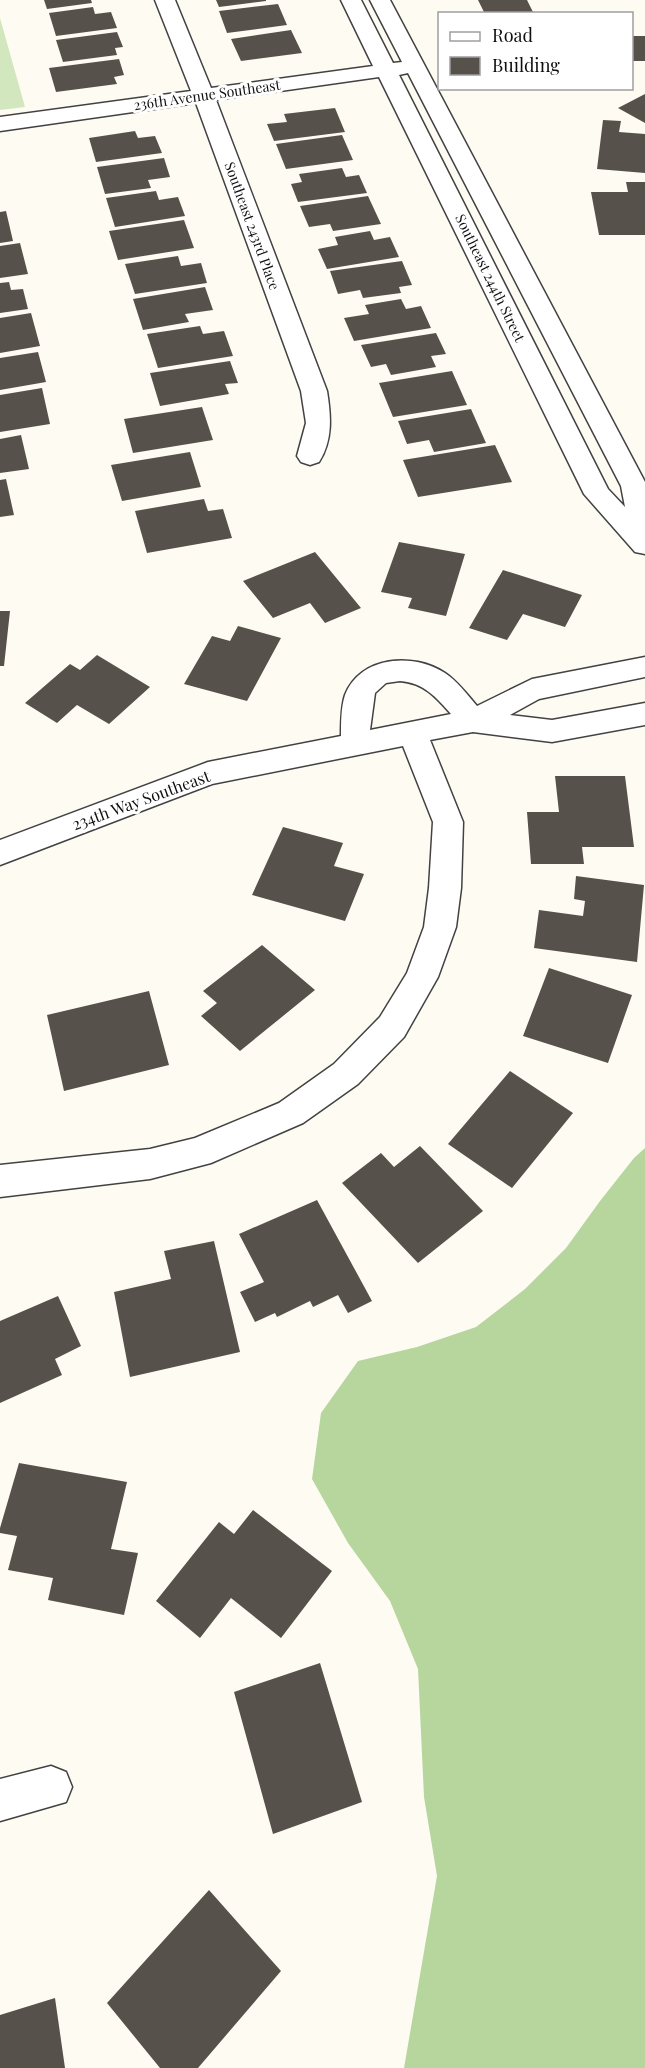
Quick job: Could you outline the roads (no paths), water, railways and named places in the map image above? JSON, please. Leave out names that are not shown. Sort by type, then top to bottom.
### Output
[{"type":"street","name":"Southeast 243rd Place","points":[[165,0],[204,96],[314,391],[318,423],[310,456]]},
{"type":"street","name":"Southeast 244th Street","points":[[351,0],[597,494],[645,544]]},
{"type":"street","name":"Southeast 244th Street","points":[[380,0],[634,486],[645,544]]},
{"type":"street","name":"236th Avenue Southeast","points":[[0,124],[414,66]]},
{"type":"street","name":"234th Way Southeast","points":[[473,721],[532,690],[645,667]]},
{"type":"street","points":[[355,743],[359,698],[364,685],[378,674],[405,668],[423,674],[441,684],[473,721]]},
{"type":"street","name":"234th Way Southeast","points":[[0,853],[208,773],[473,721],[552,731],[645,714]]},
{"type":"street","points":[[0,1181],[150,1164],[199,1152],[291,1113],[346,1074],[392,1026],[422,977],[440,927],[445,888],[448,822],[412,732]]},
{"type":"street","points":[[0,1800],[51,1787]]}]
